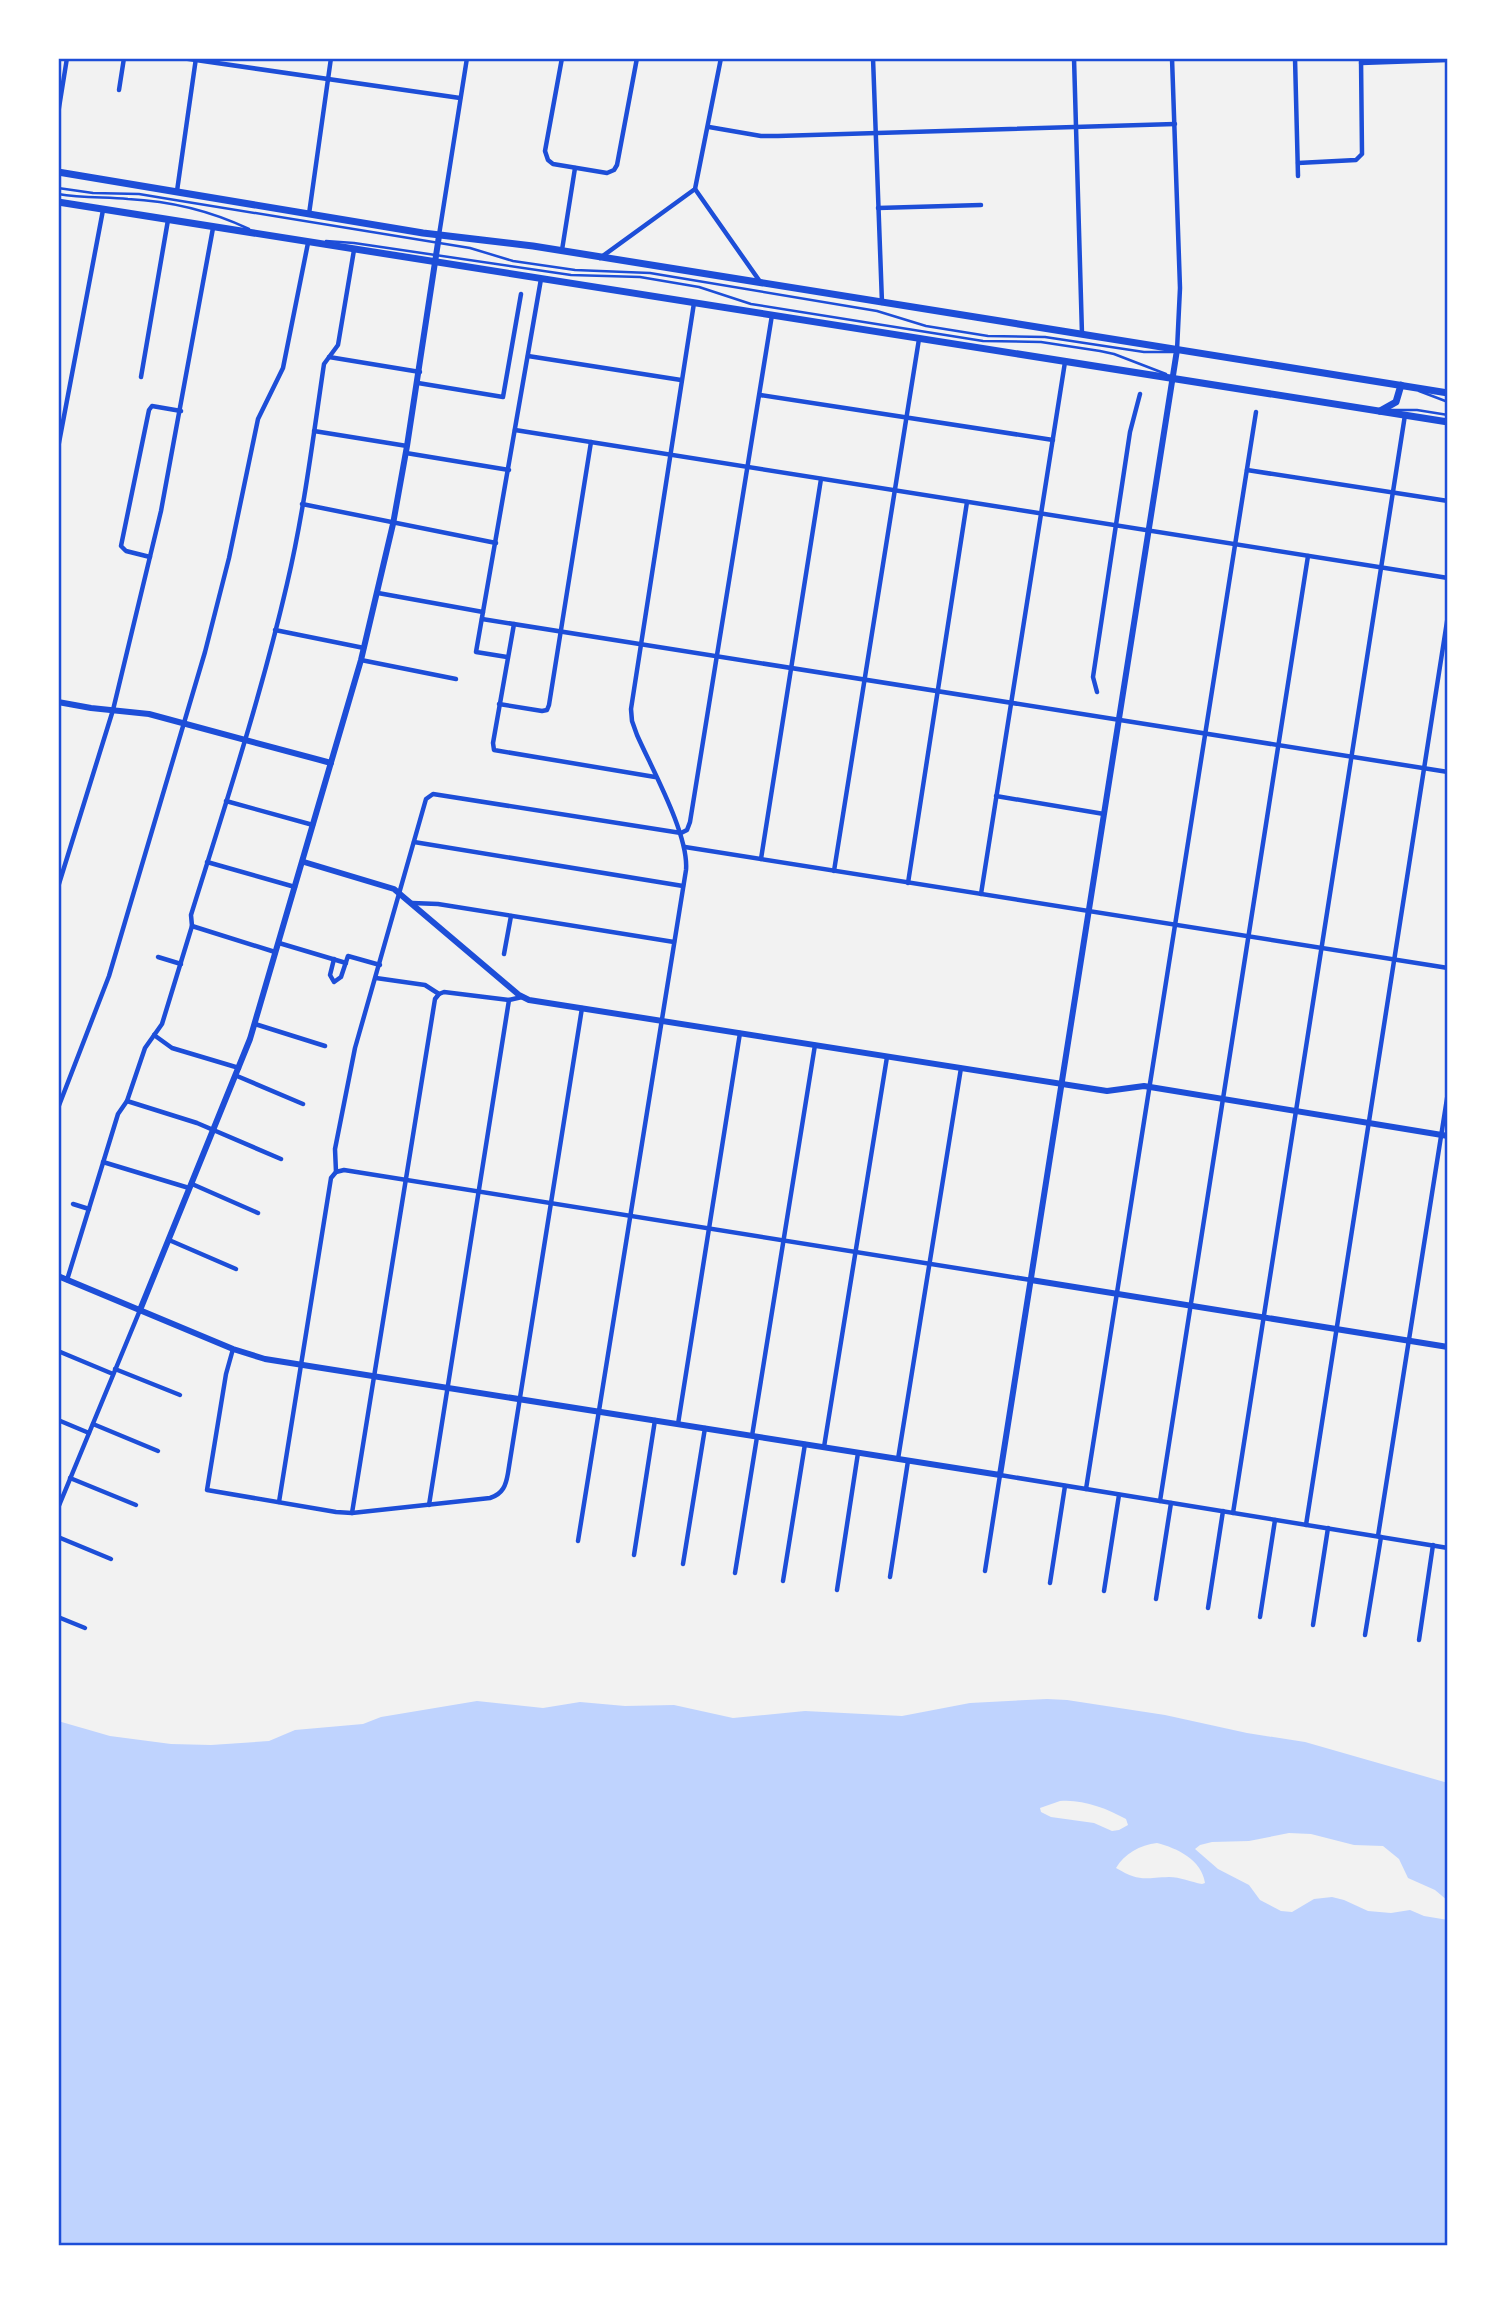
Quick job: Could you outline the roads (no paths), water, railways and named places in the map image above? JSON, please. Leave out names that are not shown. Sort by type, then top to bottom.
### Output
[{"type":"main road","points":[[58,172],[439,239],[562,251],[1448,393]]},
{"type":"main road","points":[[58,202],[354,250],[437,259],[919,339],[1448,422]]},
{"type":"main road","points":[[1379,411],[1396,402],[1401,385]]},
{"type":"street","points":[[58,114],[68,58]]},
{"type":"street","points":[[119,90],[124,58]]},
{"type":"street","points":[[182,58],[460,98]]},
{"type":"street","points":[[309,215],[331,58]]},
{"type":"street","points":[[58,1508],[238,1072],[304,862],[361,660],[393,524],[420,372],[467,58]]},
{"type":"street","points":[[562,58],[545,154],[553,164],[607,173],[616,167],[637,58]]},
{"type":"street","points":[[600,258],[695,189],[721,58]]},
{"type":"street","points":[[873,58],[882,304]]},
{"type":"street","points":[[1074,58],[1082,335]]},
{"type":"street","points":[[985,1571],[1177,350],[1180,298],[1172,58]]},
{"type":"street","points":[[1295,58],[1298,176]]},
{"type":"street","points":[[177,192],[196,59]]},
{"type":"street","points":[[1298,163],[1356,160],[1361,157],[1361,60],[1448,60]]},
{"type":"street","points":[[709,127],[769,136],[1175,124]]},
{"type":"street","points":[[562,251],[575,168]]},
{"type":"street","points":[[695,189],[761,284]]},
{"type":"street","points":[[878,208],[981,205]]},
{"type":"street","points":[[58,448],[103,210]]},
{"type":"street","points":[[141,377],[168,220]]},
{"type":"street","points":[[58,887],[113,710],[169,477],[213,228]]},
{"type":"street","points":[[58,1108],[110,976],[184,723],[221,592],[258,419],[283,368],[308,243]]},
{"type":"street","points":[[68,1280],[118,1114],[127,1101],[142,1055],[164,1021],[192,926],[190,918],[245,740],[288,580],[324,365],[338,345],[354,250]]},
{"type":"street","points":[[508,657],[476,652],[541,278]]},
{"type":"street","points":[[418,383],[503,397],[521,293]]},
{"type":"street","points":[[578,1541],[687,862],[681,834],[637,735],[631,715],[694,302]]},
{"type":"street","points":[[336,1172],[335,1149],[352,1059],[429,795],[681,834],[687,830],[718,656],[772,315]]},
{"type":"street","points":[[834,871],[919,339]]},
{"type":"street","points":[[528,356],[681,380]]},
{"type":"street","points":[[328,357],[420,372]]},
{"type":"street","points":[[981,894],[1065,362]]},
{"type":"street","points":[[1097,692],[1093,677],[1130,432],[1140,394]]},
{"type":"street","points":[[760,395],[1053,440]]},
{"type":"street","points":[[150,557],[124,550],[121,546],[149,410],[152,406],[181,411]]},
{"type":"street","points":[[1086,1489],[1256,412]]},
{"type":"street","points":[[1233,1513],[1405,415]]},
{"type":"street","points":[[314,430],[509,470]]},
{"type":"street","points":[[516,430],[1448,578]]},
{"type":"street","points":[[499,705],[542,710],[548,708],[591,442]]},
{"type":"street","points":[[1247,470],[1448,501]]},
{"type":"street","points":[[761,859],[821,479]]},
{"type":"street","points":[[908,883],[967,502]]},
{"type":"street","points":[[302,504],[496,543]]},
{"type":"street","points":[[1160,1501],[1308,556]]},
{"type":"street","points":[[378,593],[483,612]]},
{"type":"street","points":[[1306,1525],[1448,615]]},
{"type":"street","points":[[482,619],[1448,772]]},
{"type":"street","points":[[514,624],[493,748],[656,778]]},
{"type":"street","points":[[275,630],[364,648]]},
{"type":"street","points":[[361,660],[456,679]]},
{"type":"street","points":[[58,702],[139,713],[184,723],[331,763]]},
{"type":"street","points":[[996,796],[1104,814]]},
{"type":"street","points":[[226,801],[314,825]]},
{"type":"street","points":[[414,842],[683,886]]},
{"type":"street","points":[[685,847],[1448,968]]},
{"type":"street","points":[[207,862],[296,887]]},
{"type":"street","points":[[304,862],[400,893],[522,997]]},
{"type":"street","points":[[412,903],[438,904],[674,942]]},
{"type":"street","points":[[504,954],[511,916]]},
{"type":"street","points":[[192,926],[276,952]]},
{"type":"street","points":[[279,943],[346,963]]},
{"type":"street","points":[[334,960],[330,975],[334,982],[340,980],[348,956],[380,965]]},
{"type":"street","points":[[158,957],[181,964]]},
{"type":"street","points":[[376,978],[425,985],[439,994]]},
{"type":"street","points":[[352,1513],[435,999],[444,992],[509,1000],[522,997],[582,1009],[1112,1092],[1150,1087],[1445,1135]]},
{"type":"street","points":[[429,1505],[509,1000]]},
{"type":"street","points":[[233,1349],[226,1374],[207,1490],[352,1513],[494,1497],[503,1489],[508,1472],[582,1009]]},
{"type":"street","points":[[255,1024],[325,1046]]},
{"type":"street","points":[[678,1424],[740,1033]]},
{"type":"street","points":[[154,1035],[172,1048],[238,1072],[303,1104]]},
{"type":"street","points":[[735,1573],[783,1240],[815,1045]]},
{"type":"street","points":[[824,1447],[887,1057]]},
{"type":"street","points":[[898,1459],[961,1068]]},
{"type":"street","points":[[1365,1635],[1409,1340],[1445,1135],[1448,1092]]},
{"type":"street","points":[[127,1101],[214,1130],[281,1159]]},
{"type":"street","points":[[103,1162],[191,1186],[258,1213]]},
{"type":"street","points":[[279,1502],[331,1178],[336,1172],[345,1170],[1448,1347]]},
{"type":"street","points":[[73,1203],[89,1209]]},
{"type":"street","points":[[169,1240],[236,1269]]},
{"type":"street","points":[[58,1276],[233,1349],[265,1359],[1448,1548]]},
{"type":"street","points":[[58,1352],[180,1395]]},
{"type":"street","points":[[58,1420],[89,1433]]},
{"type":"street","points":[[634,1555],[655,1420]]},
{"type":"street","points":[[93,1424],[158,1451]]},
{"type":"street","points":[[683,1564],[705,1428]]},
{"type":"street","points":[[783,1581],[805,1444]]},
{"type":"street","points":[[837,1590],[858,1453]]},
{"type":"street","points":[[890,1577],[908,1461]]},
{"type":"street","points":[[70,1478],[136,1505]]},
{"type":"street","points":[[1050,1583],[1065,1486]]},
{"type":"street","points":[[1104,1591],[1119,1494]]},
{"type":"street","points":[[1156,1599],[1171,1503]]},
{"type":"street","points":[[1208,1608],[1223,1511]]},
{"type":"street","points":[[1260,1618],[1275,1520]]},
{"type":"street","points":[[1313,1625],[1328,1528]]},
{"type":"street","points":[[58,1537],[111,1559]]},
{"type":"street","points":[[1419,1640],[1433,1545]]},
{"type":"street","points":[[58,1617],[85,1628]]},
{"type":"lane","points":[[58,188],[93,193],[139,194],[439,239],[513,261],[575,270],[650,273],[877,311],[926,326],[988,336],[1045,337],[1156,353],[1177,350]]},
{"type":"lane","points":[[58,194],[81,198],[137,199],[196,209],[261,235]]},
{"type":"lane","points":[[308,243],[342,241],[437,259],[581,276],[640,277],[699,288],[751,304],[983,341],[1041,342],[1100,351],[1172,378]]},
{"type":"lane","points":[[1401,385],[1448,402]]},
{"type":"lane","points":[[1379,411],[1406,409],[1448,415]]},
{"type":"water","points":[[1067,1700],[1165,1715],[1247,1733],[1305,1742],[1448,1783],[1448,1901],[1435,1890],[1408,1878],[1399,1859],[1383,1846],[1354,1845],[1311,1834],[1289,1833],[1249,1841],[1212,1842],[1195,1849],[1218,1869],[1249,1885],[1260,1900],[1281,1911],[1292,1912],[1314,1899],[1332,1897],[1368,1911],[1391,1913],[1410,1910],[1424,1916],[1448,1920],[1448,2245],[58,2245],[58,1721],[110,1736],[171,1744],[211,1745],[269,1741],[295,1730],[363,1724],[381,1717],[477,1701],[543,1708],[580,1702],[625,1706],[674,1705],[733,1718],[805,1711],[902,1716],[970,1703]],"holes":[[[1060,1801],[1077,1801],[1102,1808],[1126,1819],[1128,1825],[1112,1831],[1094,1823],[1051,1817],[1041,1812],[1040,1808]],[[1157,1843],[1187,1856],[1199,1868],[1205,1883],[1173,1877],[1136,1877],[1116,1868],[1123,1858],[1133,1851]]]}]
